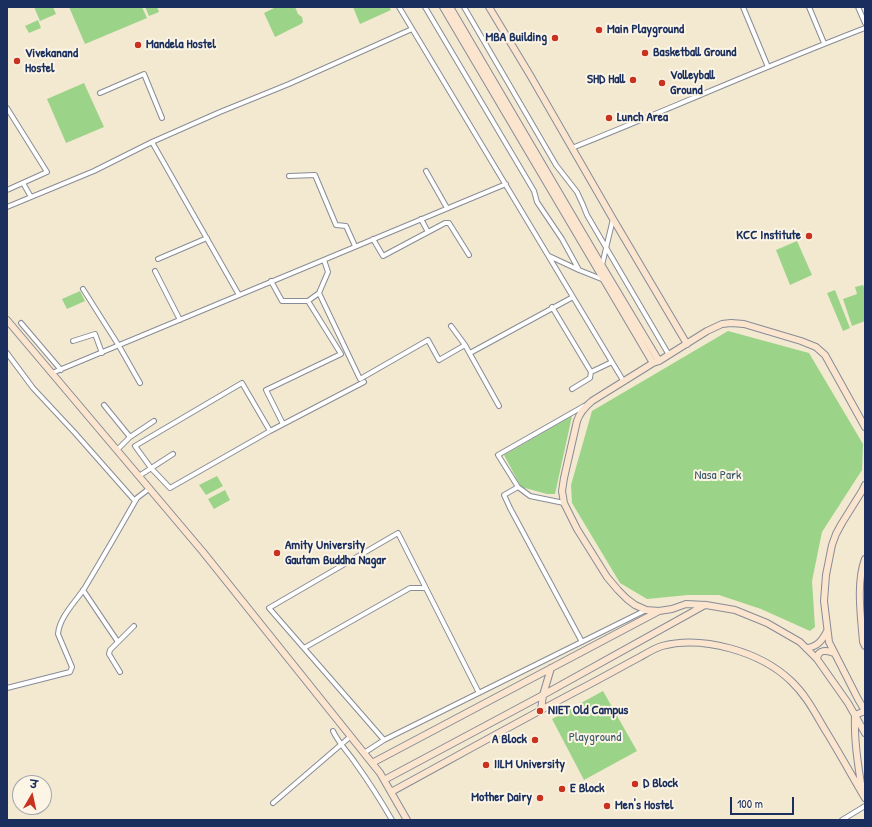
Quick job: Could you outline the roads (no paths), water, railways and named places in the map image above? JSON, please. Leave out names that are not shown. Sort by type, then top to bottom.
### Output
[{"type":"street","points":[[399,7],[624,382]]},
{"type":"street","points":[[425,7],[534,191],[537,202],[562,239],[579,270]]},
{"type":"street","points":[[443,7],[604,280],[656,362]]},
{"type":"street","points":[[450,7],[602,266],[656,362]]},
{"type":"street","points":[[464,7],[556,165],[577,192],[587,215],[669,355]]},
{"type":"street","points":[[489,7],[687,344]]},
{"type":"street","points":[[743,7],[768,67]]},
{"type":"street","points":[[810,7],[824,43]]},
{"type":"street","points":[[858,7],[865,23]]},
{"type":"street","points":[[572,148],[824,43],[865,28]]},
{"type":"street","points":[[7,207],[94,171],[152,142],[289,84],[412,29]]},
{"type":"street","points":[[100,93],[144,74],[162,118]]},
{"type":"street","points":[[7,108],[46,172],[7,190]]},
{"type":"street","points":[[152,142],[239,295]]},
{"type":"street","points":[[426,171],[447,208]]},
{"type":"street","points":[[288,176],[315,175],[336,226],[346,226],[355,246]]},
{"type":"street","points":[[23,183],[31,197]]},
{"type":"street","points":[[52,373],[506,184]]},
{"type":"street","points":[[421,219],[428,232]]},
{"type":"street","points":[[602,266],[613,219]]},
{"type":"street","points":[[373,239],[383,256],[445,223],[449,223],[469,255]]},
{"type":"street","points":[[158,259],[207,238]]},
{"type":"street","points":[[549,256],[604,280]]},
{"type":"street","points":[[272,282],[282,301],[308,302],[319,293],[328,272],[324,260]]},
{"type":"street","points":[[155,271],[180,320]]},
{"type":"street","points":[[83,289],[119,346],[140,383]]},
{"type":"street","points":[[319,293],[360,379],[428,340],[439,360],[465,345]]},
{"type":"street","points":[[470,353],[573,297]]},
{"type":"street","points":[[283,424],[266,390],[341,354],[308,302]]},
{"type":"street","points":[[552,308],[591,372],[590,378],[572,389]]},
{"type":"street","points":[[7,320],[204,552],[351,736],[380,773],[406,820]]},
{"type":"street","points":[[20,323],[61,370]]},
{"type":"street","points":[[564,503],[530,496],[518,487],[498,455],[592,401],[707,331],[722,324],[744,324],[816,347],[825,355],[865,427]]},
{"type":"street","points":[[451,326],[470,353],[499,406]]},
{"type":"street","points":[[73,341],[95,334],[102,352]]},
{"type":"street","points":[[7,353],[33,388],[75,433],[135,502]]},
{"type":"street","points":[[591,372],[612,362]]},
{"type":"street","points":[[270,431],[242,384],[135,446],[170,488],[270,431],[364,382]]},
{"type":"street","points":[[592,401],[583,408],[579,415],[562,491],[564,503],[607,577],[627,600],[646,610],[659,611],[672,609],[686,604],[706,605],[735,610],[767,623],[800,642],[817,660],[855,715],[865,733]]},
{"type":"street","points":[[104,405],[130,437]]},
{"type":"street","points":[[117,450],[130,437],[154,420]]},
{"type":"street","points":[[139,476],[172,454]]},
{"type":"street","points":[[855,715],[865,711],[829,642],[824,601],[826,575],[832,545],[842,523],[865,485]]},
{"type":"street","points":[[518,487],[504,495],[582,642]]},
{"type":"street","points":[[7,688],[70,672],[72,670],[58,634],[58,629],[69,609],[83,590],[137,498],[150,488]]},
{"type":"street","points":[[384,740],[269,608],[398,533],[479,693]]},
{"type":"street","points":[[865,558],[860,583],[860,610],[863,642],[865,646]]},
{"type":"street","points":[[304,648],[410,588],[425,588]]},
{"type":"street","points":[[83,590],[118,642]]},
{"type":"street","points":[[384,780],[543,695],[706,605]]},
{"type":"street","points":[[364,753],[384,740],[646,610]]},
{"type":"street","points":[[372,763],[659,611]]},
{"type":"street","points":[[120,672],[109,654],[110,650],[134,626]]},
{"type":"street","points":[[806,648],[812,647],[821,642],[828,631]]},
{"type":"street","points":[[391,792],[660,646],[698,642],[712,644],[747,654],[766,662],[791,681],[805,696],[864,796]]},
{"type":"street","points":[[817,660],[818,654],[823,651],[834,653]]},
{"type":"street","points":[[541,710],[543,695],[551,668]]},
{"type":"street","points":[[839,691],[853,690]]},
{"type":"street","points":[[855,715],[854,729],[856,756],[864,796]]},
{"type":"street","points":[[333,731],[340,744],[378,796],[392,820]]},
{"type":"street","points":[[273,803],[351,736]]},
{"type":"street","points":[[842,820],[865,806]]},
{"type":"place","name":"Main Playground","points":[[599,30]]},
{"type":"place","name":"MBA Building","points":[[555,38]]},
{"type":"place","name":"Mandela Hostel","points":[[138,45]]},
{"type":"place","name":"Basketball Ground","points":[[645,53]]},
{"type":"place","name":"Vivekanand Hostel","points":[[17,61]]},
{"type":"place","name":"SHD Hall","points":[[633,80]]},
{"type":"place","name":"Volleyball Ground","points":[[662,83]]},
{"type":"place","name":"Lunch Area","points":[[609,118]]},
{"type":"place","name":"KCC Institute","points":[[809,236]]},
{"type":"place","name":"Amity University Gautam Buddha Nagar","points":[[277,553]]},
{"type":"place","name":"NIET Old Campus","points":[[540,711]]},
{"type":"place","name":"A Block","points":[[535,740]]},
{"type":"place","name":"IILM University","points":[[486,765]]},
{"type":"place","name":"D Block","points":[[635,784]]},
{"type":"place","name":"E Block","points":[[562,789]]},
{"type":"place","name":"Mother Dairy","points":[[540,798]]},
{"type":"place","name":"Men's Hostel","points":[[607,806]]},
{"type":"park label","name":"Nasa Park","points":[[718,476]]},
{"type":"park label","name":"Playground","points":[[595,738]]}]
